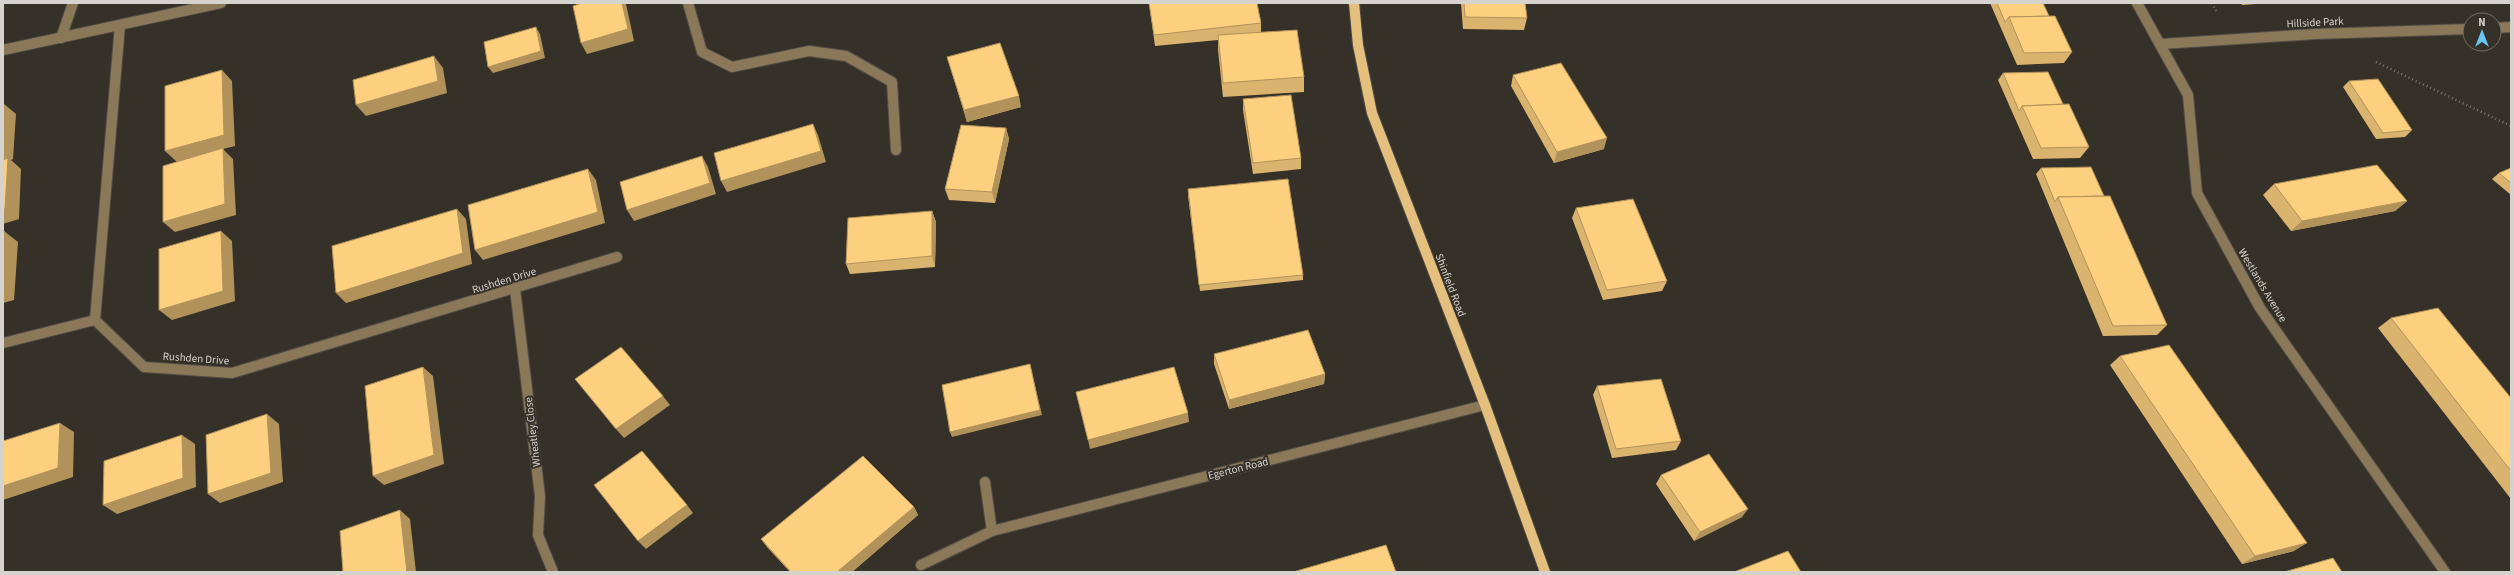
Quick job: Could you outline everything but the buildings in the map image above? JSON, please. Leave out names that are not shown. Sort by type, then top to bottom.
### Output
[{"type":"main road","name":"Shinfield Road","points":[[1354,3],[1358,45],[1372,113],[1485,406],[1544,572]]},
{"type":"street","points":[[61,38],[73,3]]},
{"type":"street","points":[[3,50],[221,3]]},
{"type":"street","points":[[688,3],[702,52],[732,67],[809,51],[846,56],[892,82],[896,150]]},
{"type":"street","name":"Westlands Avenue","points":[[2137,3],[2188,95],[2197,193],[2260,308],[2444,572]]},
{"type":"street","points":[[3,343],[95,320],[120,25]]},
{"type":"street","name":"Hillside Park","points":[[2161,44],[2315,34],[2462,29]]},
{"type":"street","name":"Rushden Drive","points":[[95,320],[144,366],[232,373],[515,290],[617,257]]},
{"type":"street","name":"Wheatley Close","points":[[515,290],[540,496],[538,535],[553,572]]},
{"type":"street","name":"Egerton Road","points":[[921,565],[992,531],[1485,406]]},
{"type":"street","points":[[985,482],[992,531]]},
{"type":"path","points":[[2371,60],[2511,126]]}]
